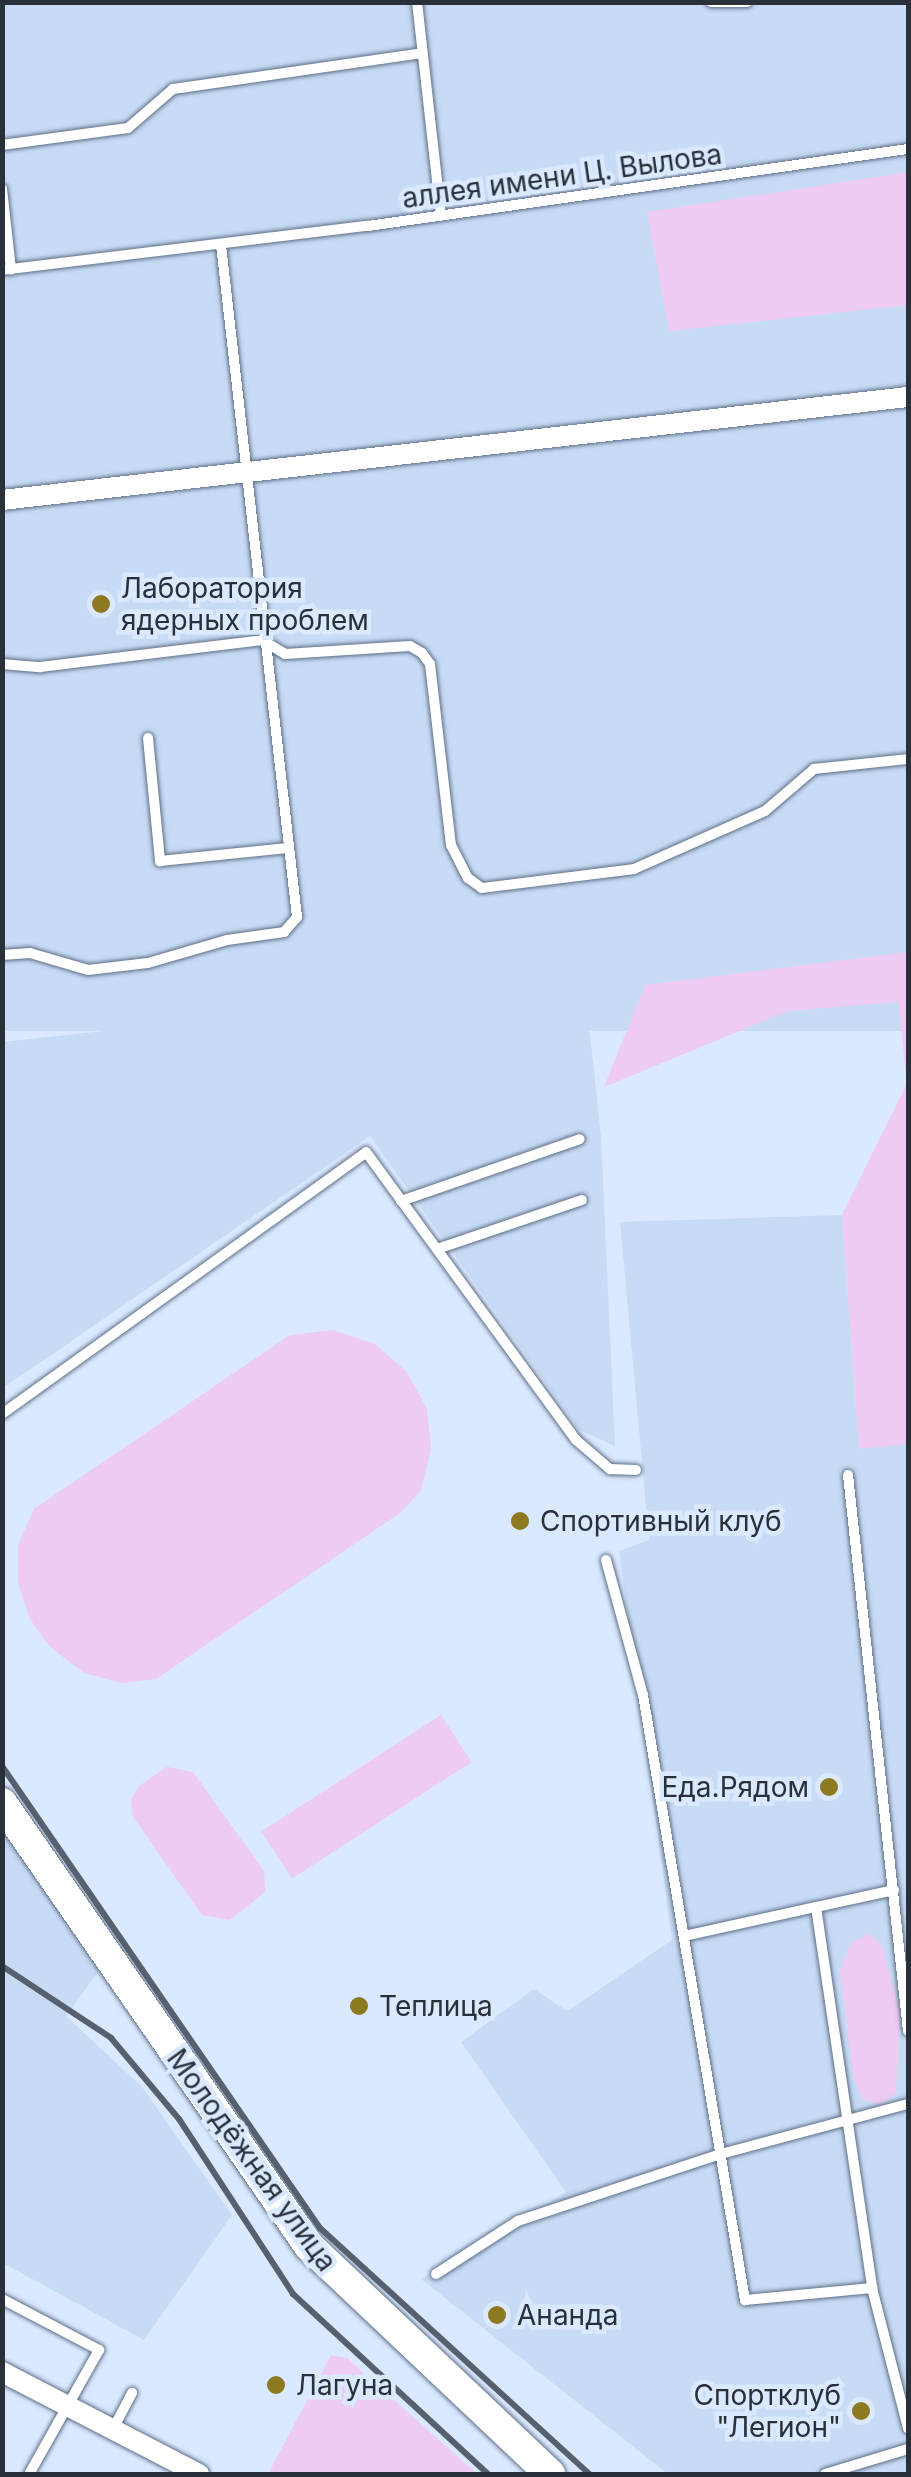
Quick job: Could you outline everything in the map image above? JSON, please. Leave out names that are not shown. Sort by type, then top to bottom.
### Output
[{"type":"main road","name":"Молодёжная улица","points":[[2,1803],[309,2246],[550,2474]]},
{"type":"street","points":[[2,500],[244,476],[908,397]]},
{"type":"street","points":[[2,2372],[200,2474]]},
{"type":"lane","points":[[417,2],[441,216]]},
{"type":"lane","points":[[711,2],[747,2]]},
{"type":"lane","points":[[2,145],[128,128],[173,89],[422,53]]},
{"type":"lane","name":"аллея имени Ц. Вылова","points":[[7,270],[441,216],[908,148]]},
{"type":"lane","points":[[2,190],[7,270]]},
{"type":"lane","points":[[2,955],[30,954],[88,970],[284,932],[297,917],[262,640],[221,245]]},
{"type":"lane","points":[[2,664],[40,666],[262,640],[284,654],[410,646],[430,664],[451,845],[468,878],[482,888],[634,869],[765,811],[814,768],[908,759]]},
{"type":"lane","points":[[148,738],[160,862],[287,848]]},
{"type":"lane","points":[[401,1201],[580,1139]]},
{"type":"lane","points":[[2,1414],[366,1152],[576,1440],[610,1469],[636,1470]]},
{"type":"lane","points":[[436,1249],[582,1200]]},
{"type":"lane","points":[[848,1475],[908,2030]]},
{"type":"lane","points":[[606,1560],[643,1695],[745,2300],[872,2288]]},
{"type":"lane","points":[[684,1936],[816,1907],[860,1893],[894,1890]]},
{"type":"lane","points":[[816,1907],[872,2288],[908,2428]]},
{"type":"lane","points":[[436,2274],[518,2221],[721,2154],[846,2126],[908,2104]]},
{"type":"lane","points":[[2,2299],[99,2350],[28,2474]]},
{"type":"lane","points":[[113,2430],[132,2392]]},
{"type":"lane","points":[[825,2474],[908,2449]]},
{"type":"shaded area","points":[[2,3],[908,3],[908,1031],[2,1031]]},
{"type":"shaded area","points":[[908,172],[908,305],[669,331],[647,212]]},
{"type":"shaded area","points":[[908,952],[908,1444],[859,1449],[842,1215],[907,1083],[898,1002],[788,1011],[604,1087],[645,985]]},
{"type":"shaded area","points":[[584,978],[601,1136],[615,1446],[579,1430],[370,1136],[3,1388],[3,1042]]},
{"type":"shaded area","points":[[842,1215],[859,1448],[908,1444],[908,2474],[668,2474],[421,2279],[566,2192],[461,2042],[534,1989],[567,2011],[672,1940],[619,1551],[649,1540],[620,1222]]},
{"type":"shaded area","points":[[333,1330],[375,1344],[407,1372],[427,1409],[431,1448],[421,1491],[400,1513],[156,1679],[121,1683],[84,1673],[49,1646],[30,1619],[18,1583],[18,1545],[34,1509],[290,1335]]},
{"type":"shaded area","points":[[441,1715],[471,1762],[292,1879],[262,1832]]},
{"type":"shaded area","points":[[167,1767],[193,1772],[264,1871],[265,1892],[230,1920],[202,1915],[133,1817],[131,1800],[139,1786]]},
{"type":"shaded area","points":[[2,1827],[100,1969],[66,2016],[142,2087],[232,2215],[144,2340],[3,2263]]},
{"type":"shaded area","points":[[869,1933],[882,1946],[900,2012],[896,2093],[881,2105],[862,2099],[853,2075],[840,1971],[851,1943]]},
{"type":"shaded area","points":[[331,2355],[347,2358],[477,2474],[268,2474]]},
{"type":"railway","points":[[2,1766],[320,2228],[589,2474]]},
{"type":"railway","points":[[2,1966],[111,2038],[179,2119],[293,2294],[488,2474]]},
{"type":"place","name":"Лаборатория ядерных проблем","points":[[101,604]]},
{"type":"place","name":"Спортивный клуб","points":[[520,1521]]},
{"type":"place","name":"Еда.Рядом","points":[[829,1787]]},
{"type":"place","name":"Теплица","points":[[359,2006]]},
{"type":"place","name":"Ананда","points":[[497,2315]]},
{"type":"place","name":"Лагуна","points":[[276,2385]]},
{"type":"place","name":"Спортклуб \"Легион\"","points":[[861,2411]]}]
